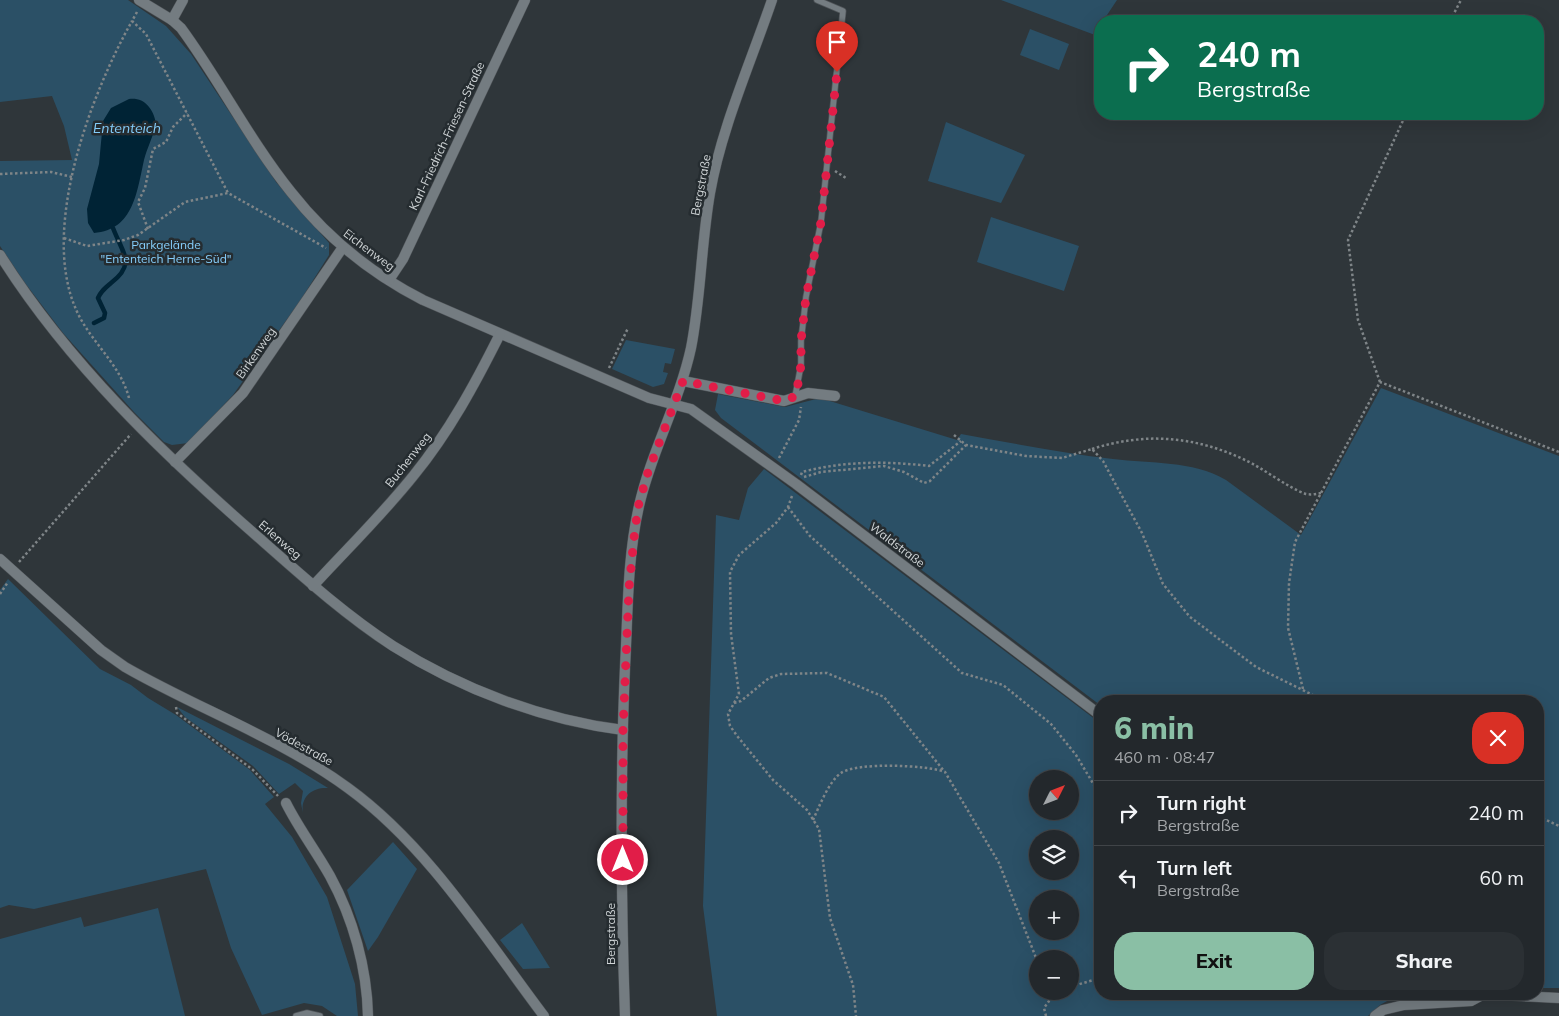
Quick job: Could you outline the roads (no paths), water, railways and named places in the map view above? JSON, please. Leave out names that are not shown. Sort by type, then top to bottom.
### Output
[{"type":"street","points":[[172,20],[184,0]]},
{"type":"street","name":"Karl-Friedrich-Friesen-Straße","points":[[389,280],[403,258],[526,0]]},
{"type":"street","name":"Bergstraße","points":[[625,1016],[623,956],[623,730],[629,588],[638,507],[648,472],[683,381],[698,304],[710,193],[717,162],[772,0]]},
{"type":"street","name":"Eichenweg","points":[[140,1],[172,20],[187,37],[291,192],[343,247],[389,280],[423,300],[650,398],[674,403]]},
{"type":"street","name":"Birkenweg","points":[[175,462],[243,393],[343,247]]},
{"type":"street","name":"Erlenweg","points":[[0,255],[23,290],[75,356],[138,426],[175,462],[313,586],[395,646],[476,688],[572,722],[623,730]]},
{"type":"street","name":"Buchenweg","points":[[313,586],[379,516],[434,449],[466,399],[500,334]]},
{"type":"street","points":[[683,381],[784,401],[796,396],[817,392],[835,396]]},
{"type":"street","name":"Waldstraße","points":[[674,403],[691,409],[796,484],[1094,710]]},
{"type":"street","name":"Vödestraße","points":[[0,559],[14,569],[101,650],[125,667],[322,770],[373,806],[403,834],[425,860],[544,1016]]},
{"type":"street","points":[[286,804],[331,877],[344,905],[362,968],[368,1016]]},
{"type":"street","points":[[1544,997],[1559,998]]},
{"type":"street","points":[[1375,1016],[1382,1010],[1404,1005],[1473,1000]]},
{"type":"lane","points":[[796,396],[801,365],[801,341],[806,297],[821,222],[843,11],[817,0]]},
{"type":"lane","points":[[296,1016],[307,1013],[320,1016]]},
{"type":"water","name":"Ententeich","points":[[129,99],[139,100],[150,108],[155,118],[155,128],[145,155],[136,196],[126,217],[118,225],[94,233],[88,223],[87,209],[99,164],[103,121],[111,108]]},
{"type":"waterway","points":[[94,323],[104,318],[105,313],[98,298],[99,296],[119,276],[125,264],[125,258],[113,228]]},
{"type":"park label","name":"Parkgelände \"Ententeich Herne-Süd\"","points":[[166,252]]}]
